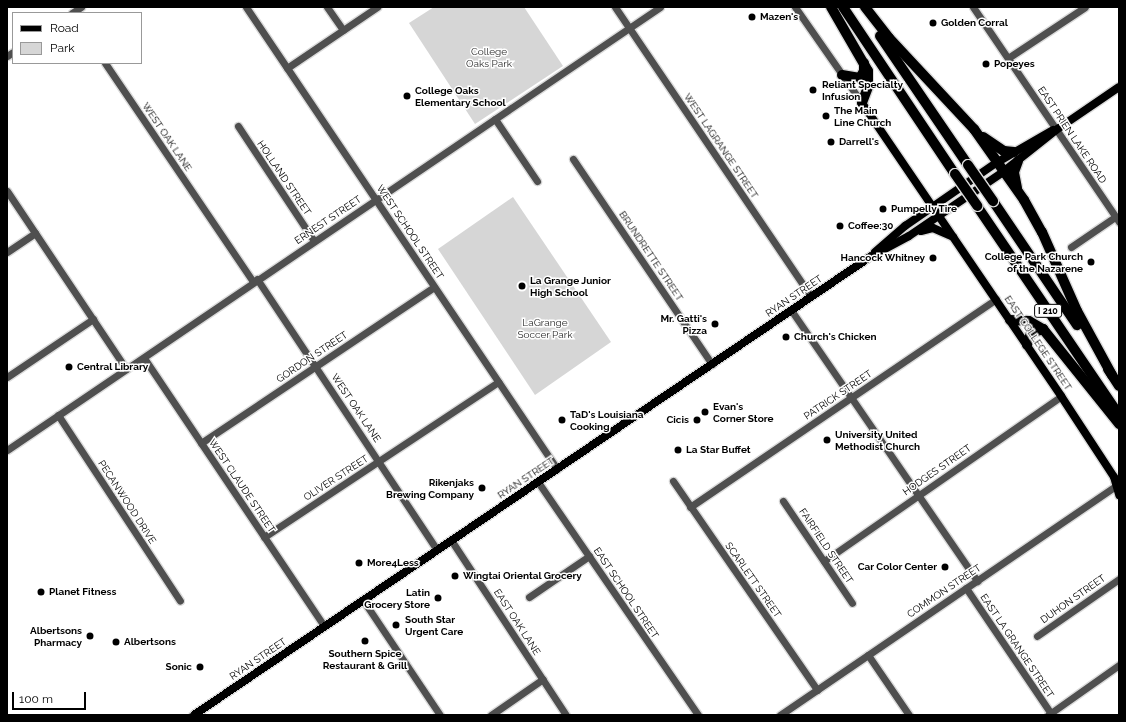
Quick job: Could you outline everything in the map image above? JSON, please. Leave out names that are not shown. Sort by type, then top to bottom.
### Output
[{"type":"highway","points":[[831,7],[864,63],[869,78],[868,87],[862,103]]},
{"type":"highway","name":"I 210","points":[[843,7],[1119,416]]},
{"type":"highway","name":"I 210","points":[[861,7],[1119,386]]},
{"type":"highway","points":[[865,7],[889,38],[970,124],[997,148],[1016,156],[1014,178],[1024,200],[1042,232],[1077,312],[1112,375]]},
{"type":"highway","points":[[842,75],[860,78],[864,71],[864,63]]},
{"type":"highway","points":[[970,124],[996,163],[1024,200]]},
{"type":"highway","points":[[1010,320],[1029,321],[1043,329],[1119,424]]},
{"type":"highway","points":[[1026,345],[1031,333],[1043,329]]},
{"type":"main road","name":"RYAN STREET","points":[[870,257],[900,230],[933,206],[996,163],[1016,156],[1119,87]]},
{"type":"main road","name":"EAST COLLEGE STREET","points":[[862,103],[940,215],[1061,396],[1114,477],[1119,495]]},
{"type":"main road","name":"RYAN STREET","points":[[199,714],[324,626],[811,296],[870,257],[909,236],[1003,172],[1016,156]]},
{"type":"main road","points":[[909,236],[933,228],[956,239]]},
{"type":"street","name":"WEST SCHOOL STREET","points":[[246,7],[557,469]]},
{"type":"street","points":[[327,7],[343,30]]},
{"type":"street","points":[[287,68],[377,7]]},
{"type":"street","name":"WEST LAGRANGE STREET","points":[[615,7],[811,296]]},
{"type":"street","name":"ERNEST STREET","points":[[7,450],[660,7]]},
{"type":"street","points":[[795,7],[862,103]]},
{"type":"street","name":"EAST PRIEN LAKE ROAD","points":[[973,7],[1117,220]]},
{"type":"street","points":[[1008,58],[1076,10],[1085,7]]},
{"type":"street","name":"WEST OAK LANE","points":[[106,64],[255,281],[316,366],[438,550]]},
{"type":"street","points":[[495,119],[537,181]]},
{"type":"street","name":"HOLLAND STREET","points":[[238,126],[314,241]]},
{"type":"street","name":"BRUNDRETTE STREET","points":[[573,159],[712,364]]},
{"type":"street","points":[[7,192],[126,369]]},
{"type":"street","points":[[1071,247],[1117,220]]},
{"type":"street","points":[[7,252],[35,233]]},
{"type":"street","name":"GORDON STREET","points":[[201,443],[434,287]]},
{"type":"street","name":"PATRICK STREET","points":[[690,507],[996,299]]},
{"type":"street","name":"EAST LA GRANGE STREET","points":[[791,310],[976,581]]},
{"type":"street","points":[[7,377],[93,319]]},
{"type":"street","name":"WEST CLAUDE STREET","points":[[144,358],[324,626]]},
{"type":"street","name":"OLIVER STREET","points":[[264,537],[498,382]]},
{"type":"street","name":"HODGES STREET","points":[[824,561],[1061,396]]},
{"type":"street","name":"PECANWOOD DRIVE","points":[[58,415],[180,601]]},
{"type":"street","name":"SCARLETT STREET","points":[[673,481],[817,690]]},
{"type":"street","name":"EAST SCHOOL STREET","points":[[538,482],[696,713]]},
{"type":"street","name":"COMMON STREET","points":[[785,714],[817,690],[1117,486]]},
{"type":"street","name":"FAIRFIELD STREET","points":[[783,501],[852,603]]},
{"type":"street","name":"EAST OAK LANE","points":[[451,540],[566,715]]},
{"type":"street","points":[[529,597],[589,556]]},
{"type":"street","name":"DUHON STREET","points":[[1038,636],[1119,579]]},
{"type":"street","name":"EAST LA GRANGE STREET","points":[[966,588],[1050,714]]},
{"type":"street","points":[[363,600],[440,715]]},
{"type":"street","points":[[868,655],[909,715]]},
{"type":"street","points":[[1050,714],[1119,665]]},
{"type":"street","points":[[490,715],[543,679]]},
{"type":"green space","name":"College Oaks Park","points":[[434,7],[524,7],[563,66],[475,124],[409,23]]},
{"type":"green space","name":"LaGrange Soccer Park","points":[[513,197],[611,342],[535,395],[438,249]]},
{"type":"place","name":"Mazen's","points":[[752,17]]},
{"type":"place","name":"Golden Corral","points":[[933,23]]},
{"type":"place","name":"Popeyes","points":[[986,64]]},
{"type":"place","name":"Reliant Specialty Infusion","points":[[813,90]]},
{"type":"place","name":"College Oaks Elementary School","points":[[407,96]]},
{"type":"place","name":"The Main Line Church","points":[[826,116]]},
{"type":"place","name":"Darrell's","points":[[831,142]]},
{"type":"place","name":"Pumpelly Tire","points":[[883,209]]},
{"type":"place","name":"Coffee:30","points":[[840,226]]},
{"type":"place","name":"Hancock Whitney","points":[[933,258]]},
{"type":"place","name":"College Park Church of the Nazarene","points":[[1091,262]]},
{"type":"place","name":"La Grange Junior High School","points":[[522,286]]},
{"type":"place","name":"Mr. Gatti's Pizza","points":[[715,324]]},
{"type":"place","name":"Church's Chicken","points":[[786,337]]},
{"type":"place","name":"Central Library","points":[[69,367]]},
{"type":"place","name":"Evan's Corner Store","points":[[705,412]]},
{"type":"place","name":"TaD's Louisiana Cooking","points":[[562,420]]},
{"type":"place","name":"Cicis","points":[[697,420]]},
{"type":"place","name":"University United Methodist Church","points":[[827,440]]},
{"type":"place","name":"La Star Buffet","points":[[678,450]]},
{"type":"place","name":"Rikenjaks Brewing Company","points":[[482,488]]},
{"type":"place","name":"More4Less","points":[[359,563]]},
{"type":"place","name":"Car Color Center","points":[[945,567]]},
{"type":"place","name":"Wingtai Oriental Grocery","points":[[455,576]]},
{"type":"place","name":"Planet Fitness","points":[[41,592]]},
{"type":"place","name":"Latin Grocery Store","points":[[438,598]]},
{"type":"place","name":"South Star Urgent Care","points":[[396,625]]},
{"type":"place","name":"Albertsons Pharmacy","points":[[90,636]]},
{"type":"place","name":"Southern Spice Restaurant & Grill","points":[[365,641]]},
{"type":"place","name":"Albertsons","points":[[116,642]]},
{"type":"place","name":"Sonic","points":[[200,667]]}]
